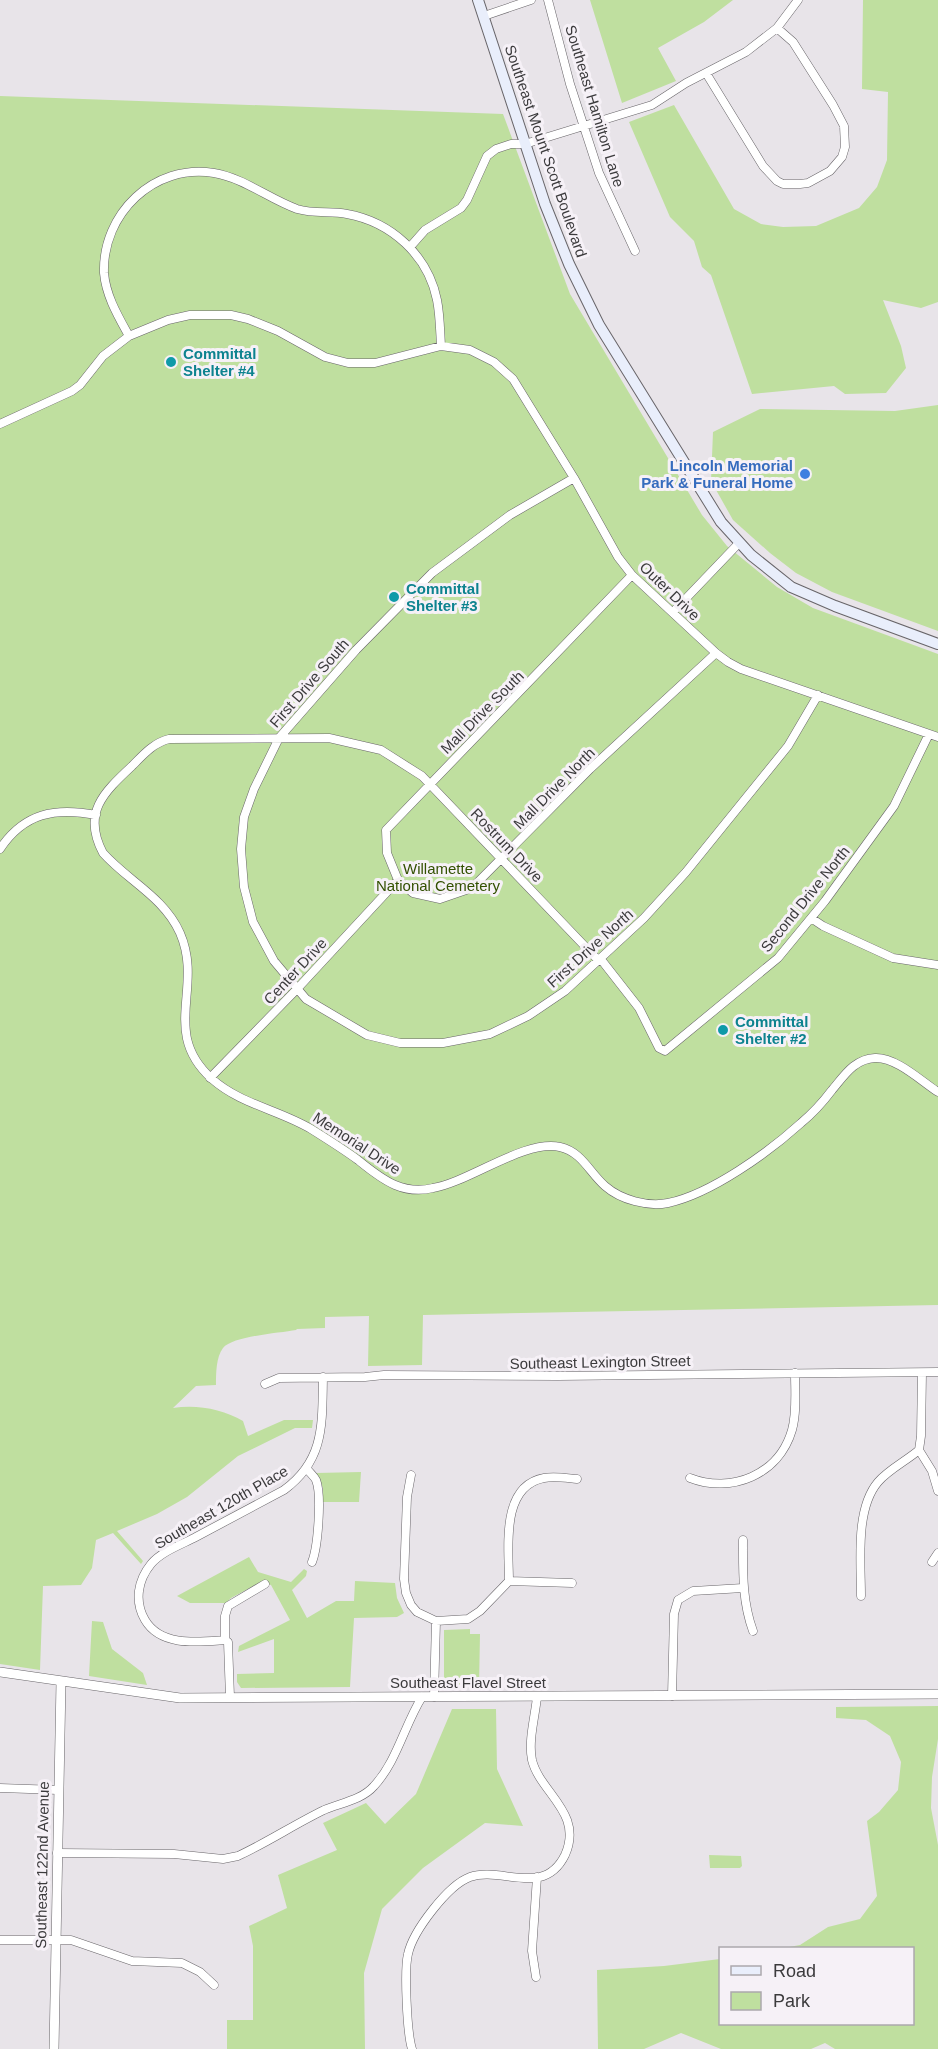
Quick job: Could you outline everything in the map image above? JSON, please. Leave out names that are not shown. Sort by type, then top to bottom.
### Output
[{"type":"main road","name":"Southeast Mount Scott Boulevard","points":[[478,0],[525,144],[568,264],[599,325],[708,503],[739,543],[770,572],[791,587],[835,606],[938,644]]},
{"type":"street","points":[[484,16],[531,0]]},
{"type":"street","name":"Southeast Hamilton Lane","points":[[549,0],[583,125],[603,182],[635,251]]},
{"type":"street","points":[[410,247],[425,230],[460,208],[467,200],[487,156],[496,149],[512,144],[525,144],[652,105],[686,83],[746,52],[777,28],[798,0]]},
{"type":"street","points":[[706,73],[763,166],[777,181],[783,184],[808,183],[830,171],[842,157],[845,147],[844,126],[793,42],[777,28]]},
{"type":"street","points":[[0,424],[72,391],[80,385],[103,356],[129,336],[168,320],[190,315],[231,315],[267,326],[325,357],[348,363],[375,363],[441,346],[437,297],[428,274],[410,247],[398,236],[362,217],[303,211],[213,172],[197,172],[168,178],[153,184],[126,205],[108,240],[104,273],[107,291],[129,336]]},
{"type":"street","name":"Outer Drive","points":[[441,346],[470,350],[503,368],[522,393],[574,478],[618,558],[632,575],[728,663],[938,737]]},
{"type":"street","name":"First Drive South","points":[[297,989],[274,961],[254,922],[244,887],[241,849],[244,817],[254,789],[279,738],[356,650],[432,573],[510,515],[574,478]]},
{"type":"street","points":[[673,612],[739,543]]},
{"type":"street","name":"Mall Drive South","points":[[398,880],[387,853],[386,830],[632,575]]},
{"type":"street","name":"Mall Drive North","points":[[398,880],[413,893],[440,899],[472,888],[590,769],[716,653]]},
{"type":"street","name":"First Drive North","points":[[297,989],[306,999],[367,1035],[400,1043],[443,1043],[490,1034],[528,1016],[566,991],[644,918],[686,873],[788,746],[818,695]]},
{"type":"street","name":"Second Drive North","points":[[665,1051],[778,958],[811,918],[894,806],[929,734]]},
{"type":"street","name":"Rostrum Drive","points":[[279,738],[329,738],[381,750],[422,776],[603,963],[639,1008],[659,1048],[665,1051]]},
{"type":"street","name":"Memorial Drive","points":[[279,738],[161,741],[108,788],[98,805],[94,820],[95,832],[103,853],[162,906],[178,929],[184,943],[189,968],[184,1031],[192,1054],[210,1078],[235,1096],[293,1119],[335,1144],[381,1178],[403,1188],[421,1190],[437,1188],[522,1153],[552,1146],[574,1153],[606,1187],[618,1194],[637,1201],[656,1204],[680,1199],[704,1189],[760,1155],[809,1116],[847,1070],[866,1059],[885,1059],[894,1063],[938,1092]]},
{"type":"street","points":[[0,849],[22,825],[42,814],[60,811],[96,815]]},
{"type":"street","name":"Center Drive","points":[[210,1078],[297,989],[398,880]]},
{"type":"street","points":[[811,918],[833,931],[893,958],[938,965]]},
{"type":"street","name":"Southeast Lexington Street","points":[[265,1384],[279,1378],[458,1374],[491,1377],[938,1372]]},
{"type":"street","points":[[690,1478],[715,1484],[742,1482],[760,1473],[769,1464],[783,1449],[792,1428],[795,1373]]},
{"type":"street","points":[[922,1373],[919,1450],[932,1471],[938,1491]]},
{"type":"street","name":"Southeast 120th Place","points":[[225,1640],[175,1641],[160,1636],[147,1624],[139,1603],[138,1592],[143,1576],[158,1557],[284,1490],[307,1469],[320,1440],[323,1377]]},
{"type":"street","points":[[861,1596],[862,1521],[866,1501],[880,1479],[919,1450]]},
{"type":"street","points":[[307,1469],[314,1477],[319,1490],[316,1550],[312,1562]]},
{"type":"street","points":[[411,1475],[407,1497],[404,1579],[406,1593],[417,1612],[436,1621],[468,1619],[480,1611],[509,1581],[509,1521],[517,1497],[524,1488],[542,1478],[577,1479]]},
{"type":"street","points":[[743,1540],[743,1588],[753,1631]]},
{"type":"street","points":[[932,1562],[938,1553]]},
{"type":"street","points":[[509,1581],[572,1583]]},
{"type":"street","points":[[230,1697],[230,1647],[225,1640],[225,1616],[228,1606],[265,1584]]},
{"type":"street","points":[[672,1696],[674,1614],[678,1600],[693,1591],[743,1588]]},
{"type":"street","points":[[434,1697],[436,1621]]},
{"type":"street","name":"Southeast Flavel Street","points":[[0,1672],[173,1697],[938,1694]]},
{"type":"street","name":"Southeast 122nd Avenue","points":[[54,2049],[61,1682]]},
{"type":"street","points":[[57,1852],[174,1854],[223,1859],[238,1856],[324,1810],[360,1796],[372,1788],[396,1753],[408,1722],[422,1697]]},
{"type":"street","points":[[412,2049],[408,2026],[407,1963],[411,1944],[420,1928],[447,1894],[468,1878],[481,1875],[522,1879],[537,1877],[553,1869],[561,1861],[567,1849],[569,1831],[565,1815],[532,1760],[531,1745],[537,1697]]},
{"type":"street","points":[[0,1788],[58,1790]]},
{"type":"street","points":[[536,1977],[532,1951],[537,1877]]},
{"type":"street","points":[[0,1940],[56,1939],[81,1942],[132,1961],[182,1963],[200,1972],[214,1985]]},
{"type":"green space","points":[[590,0],[733,0],[704,22],[658,48],[676,81],[622,103]]},
{"type":"green space","points":[[863,0],[938,0],[938,302],[921,308],[883,300],[901,346],[906,368],[886,393],[845,394],[834,386],[752,394],[711,275],[702,267],[694,241],[670,217],[629,122],[674,105],[734,209],[761,224],[783,227],[816,226],[859,208],[877,187],[887,160],[888,92],[862,89]]},
{"type":"green space","name":"Willamette National Cemetery","points":[[0,96],[503,114],[570,294],[702,515],[727,546],[777,587],[813,608],[938,654],[938,1305],[423,1315],[422,1365],[368,1366],[369,1316],[325,1317],[325,1328],[297,1329],[228,1344],[219,1356],[216,1385],[196,1386],[173,1408],[200,1407],[227,1413],[243,1421],[248,1436],[284,1420],[313,1420],[312,1428],[295,1428],[238,1456],[187,1497],[157,1514],[117,1531],[143,1561],[141,1564],[113,1533],[96,1540],[92,1568],[81,1585],[43,1586],[40,1670],[0,1664]]},
{"type":"green space","points":[[938,405],[938,631],[832,592],[796,573],[733,520],[711,481],[713,432],[760,409],[895,411]]},
{"type":"green space","points":[[361,1472],[359,1502],[322,1502],[323,1488],[316,1473]]},
{"type":"green space","points":[[249,1557],[258,1572],[291,1582],[304,1569],[307,1571],[306,1576],[292,1590],[307,1618],[336,1601],[354,1601],[355,1581],[395,1583],[397,1598],[404,1613],[397,1617],[354,1618],[350,1687],[241,1688],[237,1682],[237,1674],[274,1673],[274,1639],[238,1652],[239,1646],[290,1620],[271,1585],[261,1582],[226,1603],[190,1603],[177,1596]]},
{"type":"green space","points":[[92,1621],[103,1622],[112,1649],[143,1673],[147,1685],[89,1676]]},
{"type":"green space","points":[[470,1629],[470,1634],[480,1634],[479,1687],[447,1687],[444,1684],[444,1630]]},
{"type":"green space","points":[[938,1706],[938,1739],[932,1777],[931,1808],[938,1845],[938,2049],[835,2049],[825,2043],[811,2049],[721,2049],[681,2033],[644,2049],[598,2049],[597,1970],[664,1966],[719,1959],[719,2025],[914,2025],[914,1947],[789,1947],[800,1945],[828,1927],[860,1919],[877,1896],[867,1821],[879,1812],[898,1790],[901,1762],[890,1736],[866,1720],[836,1718],[836,1707]]},
{"type":"green space","points":[[452,1709],[496,1709],[497,1769],[523,1826],[485,1823],[423,1868],[382,1909],[364,1973],[365,2049],[227,2049],[227,2020],[253,2020],[253,1946],[249,1926],[287,1908],[278,1875],[337,1850],[323,1823],[366,1803],[385,1824],[416,1794]]},
{"type":"green space","points":[[709,1855],[741,1856],[742,1866],[740,1868],[710,1868]]},
{"type":"place","name":"Committal Shelter #4","points":[[171,362]]},
{"type":"place","name":"Lincoln Memorial Park & Funeral Home","points":[[805,474]]},
{"type":"place","name":"Committal Shelter #3","points":[[394,597]]},
{"type":"place","name":"Committal Shelter #2","points":[[723,1030]]}]
